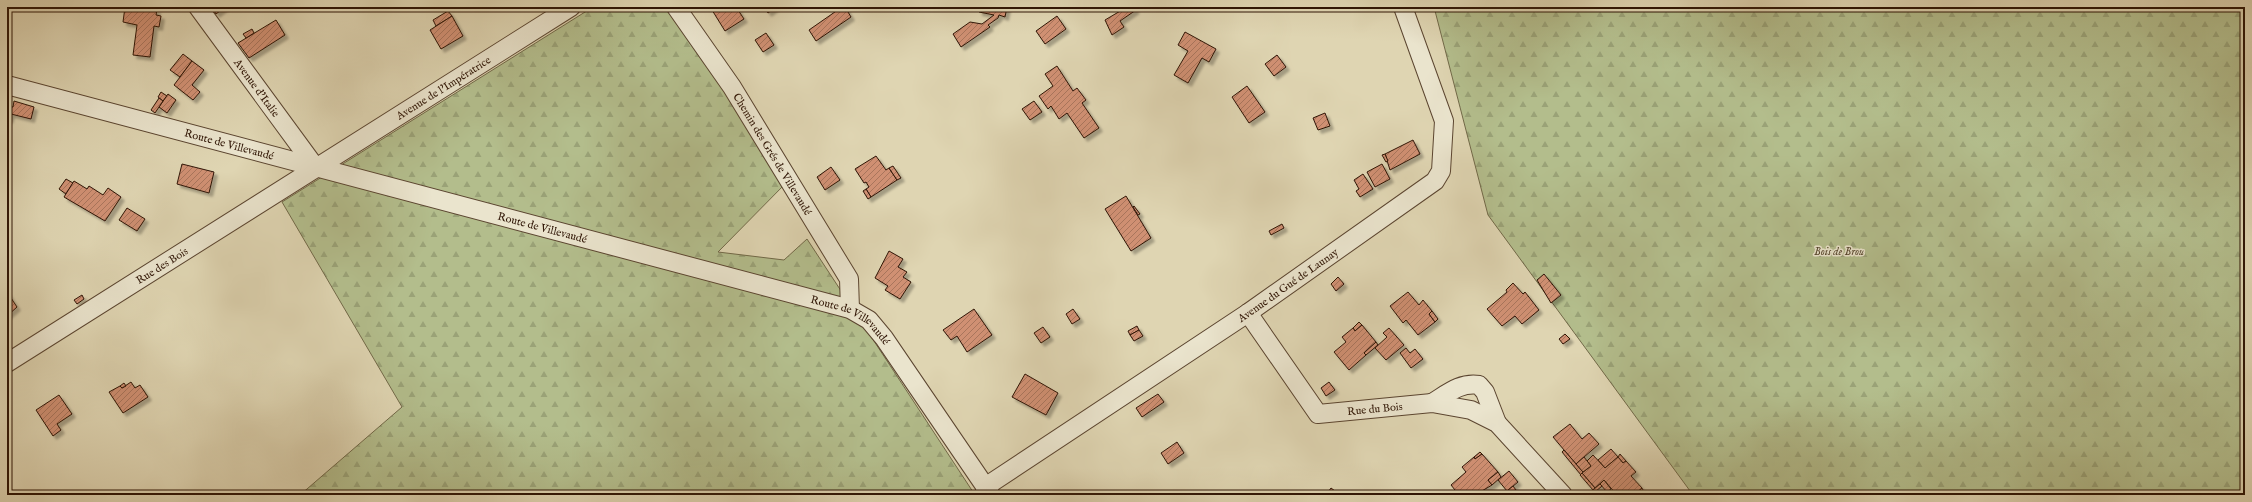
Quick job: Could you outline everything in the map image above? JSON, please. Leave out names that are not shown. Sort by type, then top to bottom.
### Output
[{"type":"street","name":"Avenue d'Italie","points":[[198,7],[316,168]]},
{"type":"street","name":"Avenue de l'Impératrice","points":[[316,168],[571,7]]},
{"type":"street","name":"Chemin des Grés de Villevaudé","points":[[676,7],[732,87],[849,279],[850,309]]},
{"type":"street","name":"Avenue du Gué de Launay","points":[[988,491],[1248,313],[1435,181],[1441,171],[1444,121],[1402,7]]},
{"type":"street","name":"Route de Villevaudé","points":[[7,85],[850,309],[869,320],[884,338],[988,491]]},
{"type":"street","name":"Rue des Bois","points":[[7,363],[316,168]]},
{"type":"street","name":"Rue du Bois","points":[[1248,313],[1318,414],[1432,403],[1471,410],[1497,424],[1562,495]]},
{"type":"street","name":"Rue du Bois","points":[[1432,403],[1456,388],[1468,383],[1478,385],[1485,392],[1497,424]]},
{"type":"green space","points":[[593,7],[669,7],[786,183],[718,252],[784,260],[807,239],[975,495],[300,495],[402,407],[282,202]]},
{"type":"green space","name":"Bois de Brou","points":[[1434,7],[2245,7],[2245,495],[1693,495],[1488,215]]},
{"type":"building","points":[[125,7],[157,10],[156,15],[161,16],[159,27],[154,26],[150,57],[133,55],[137,25],[123,22]]},
{"type":"building","points":[[211,7],[225,7],[216,14]]},
{"type":"building","points":[[717,7],[723,9],[736,7],[744,19],[725,31],[712,10]]},
{"type":"building","points":[[764,7],[776,7],[768,13]]},
{"type":"building","points":[[842,7],[845,7],[851,17],[816,41],[809,30]]},
{"type":"building","points":[[979,7],[1007,7],[1005,17],[999,15],[998,18],[988,25],[990,27],[961,47],[953,34],[970,22],[982,24],[994,15],[979,12]]},
{"type":"building","points":[[1127,7],[1133,7],[1136,10],[1120,21],[1124,27],[1112,35],[1105,20]]},
{"type":"building","points":[[448,11],[452,16],[436,26],[433,20]]},
{"type":"building","points":[[452,16],[463,36],[441,49],[430,30]]},
{"type":"building","points":[[1057,16],[1066,29],[1045,44],[1036,31]]},
{"type":"building","points":[[276,20],[285,35],[249,58],[238,43]]},
{"type":"building","points":[[252,29],[254,33],[246,38],[243,34]]},
{"type":"building","points":[[1185,32],[1216,49],[1209,62],[1202,58],[1188,83],[1174,75],[1188,51],[1178,45]]},
{"type":"building","points":[[766,33],[774,45],[763,52],[755,40]]},
{"type":"building","points":[[183,54],[192,61],[180,77],[170,70]]},
{"type":"building","points":[[1277,55],[1286,67],[1274,76],[1265,64]]},
{"type":"building","points":[[192,61],[204,70],[192,85],[200,92],[193,100],[174,85]]},
{"type":"building","points":[[1057,66],[1073,91],[1077,88],[1086,100],[1082,103],[1099,128],[1084,138],[1067,113],[1059,119],[1051,106],[1048,109],[1039,96],[1053,86],[1045,74]]},
{"type":"building","points":[[1247,86],[1265,112],[1249,123],[1232,97]]},
{"type":"building","points":[[161,92],[167,96],[163,101],[158,97]]},
{"type":"building","points":[[168,94],[176,100],[167,113],[159,107]]},
{"type":"building","points":[[159,98],[163,101],[155,113],[151,110]]},
{"type":"building","points":[[14,101],[34,107],[31,119],[11,114],[9,120],[7,119],[7,106],[13,107]]},
{"type":"building","points":[[1034,101],[1042,112],[1030,120],[1022,109]]},
{"type":"building","points":[[1325,113],[1330,126],[1318,130],[1313,118]]},
{"type":"building","points":[[1413,140],[1420,154],[1390,170],[1385,154]]},
{"type":"building","points":[[1385,154],[1388,161],[1386,162],[1382,155]]},
{"type":"building","points":[[876,156],[886,170],[889,168],[897,180],[871,197],[866,189],[869,187],[866,182],[864,183],[855,169]]},
{"type":"building","points":[[182,164],[214,172],[209,193],[177,184]]},
{"type":"building","points":[[1382,164],[1390,179],[1375,187],[1367,172]]},
{"type":"building","points":[[893,166],[901,178],[897,180],[889,168]]},
{"type":"building","points":[[831,167],[840,180],[825,190],[817,177]]},
{"type":"building","points":[[1363,174],[1373,189],[1360,197],[1356,191],[1359,189],[1354,180]]},
{"type":"building","points":[[66,179],[73,183],[66,194],[59,189]]},
{"type":"building","points":[[74,181],[87,189],[89,186],[103,195],[108,188],[121,197],[105,221],[64,197]]},
{"type":"building","points":[[866,189],[871,197],[868,199],[863,191]]},
{"type":"building","points":[[1126,196],[1151,238],[1131,251],[1105,209]]},
{"type":"building","points":[[1134,206],[1140,214],[1138,215],[1133,207]]},
{"type":"building","points":[[127,208],[145,219],[137,231],[119,220]]},
{"type":"building","points":[[1282,224],[1284,228],[1271,235],[1269,231]]},
{"type":"building","points":[[889,251],[903,259],[898,267],[907,272],[903,277],[911,282],[900,299],[885,290],[888,286],[875,278]]},
{"type":"building","points":[[1544,274],[1561,295],[1551,303],[1537,280]]},
{"type":"building","points":[[1338,277],[1344,284],[1336,291],[1331,284]]},
{"type":"building","points":[[1513,283],[1523,294],[1525,292],[1539,310],[1522,324],[1515,316],[1502,326],[1487,309],[1507,292],[1506,290]]},
{"type":"building","points":[[7,292],[17,307],[7,316]]},
{"type":"building","points":[[1408,292],[1419,305],[1423,300],[1432,311],[1429,314],[1435,322],[1418,335],[1406,320],[1403,323],[1390,306]]},
{"type":"building","points":[[82,295],[84,299],[77,304],[74,300]]},
{"type":"building","points":[[974,309],[992,335],[967,352],[957,336],[951,340],[943,330]]},
{"type":"building","points":[[1073,309],[1080,319],[1072,324],[1066,314]]},
{"type":"building","points":[[1432,311],[1438,319],[1435,322],[1429,314]]},
{"type":"building","points":[[1359,322],[1362,325],[1355,331],[1353,328]]},
{"type":"building","points":[[1362,325],[1376,342],[1364,353],[1366,355],[1349,370],[1334,352],[1346,342],[1342,337],[1353,328],[1355,331]]},
{"type":"building","points":[[1137,326],[1139,330],[1130,335],[1128,331]]},
{"type":"building","points":[[1043,327],[1050,337],[1041,343],[1034,333]]},
{"type":"building","points":[[1389,328],[1404,345],[1386,360],[1375,348],[1387,337],[1383,333]]},
{"type":"building","points":[[1139,330],[1143,336],[1134,341],[1130,335]]},
{"type":"building","points":[[1565,334],[1570,339],[1563,344],[1559,339]]},
{"type":"building","points":[[1376,342],[1378,345],[1366,355],[1364,353]]},
{"type":"building","points":[[1406,348],[1410,353],[1415,349],[1423,359],[1411,368],[1400,353]]},
{"type":"building","points":[[1025,374],[1058,393],[1046,415],[1012,397]]},
{"type":"building","points":[[131,382],[135,388],[140,385],[148,397],[123,413],[109,392],[120,386],[122,388]]},
{"type":"building","points":[[1329,382],[1335,390],[1326,396],[1321,388]]},
{"type":"building","points":[[124,383],[126,386],[122,388],[120,386]]},
{"type":"building","points":[[1158,394],[1164,402],[1142,417],[1136,408]]},
{"type":"building","points":[[59,395],[72,414],[57,424],[61,430],[53,436],[36,410]]},
{"type":"building","points":[[1570,424],[1582,439],[1589,433],[1599,444],[1576,464],[1553,437]]},
{"type":"building","points":[[1177,442],[1184,453],[1168,464],[1161,453]]},
{"type":"building","points":[[1611,449],[1618,457],[1605,468],[1598,460]]},
{"type":"building","points":[[1564,450],[1583,472],[1581,475],[1562,452]]},
{"type":"building","points":[[1480,452],[1482,454],[1475,459],[1474,457]]},
{"type":"building","points":[[1482,454],[1498,472],[1488,480],[1492,485],[1475,495],[1459,495],[1451,485],[1466,472],[1462,467],[1474,457],[1475,459]]},
{"type":"building","points":[[1620,454],[1626,461],[1623,463],[1618,457]]},
{"type":"building","points":[[1593,455],[1605,468],[1618,457],[1623,463],[1626,461],[1636,472],[1631,476],[1642,488],[1634,495],[1617,495],[1604,480],[1595,488],[1582,473],[1591,466],[1587,461]]},
{"type":"building","points":[[1584,457],[1591,466],[1583,472],[1576,464]]},
{"type":"building","points":[[1509,471],[1518,482],[1507,491],[1498,480]]},
{"type":"building","points":[[1498,472],[1501,477],[1492,485],[1488,480]]},
{"type":"building","points":[[1582,473],[1595,488],[1593,490],[1580,475]]},
{"type":"building","points":[[1604,480],[1611,489],[1607,492],[1600,484]]},
{"type":"building","points":[[1600,484],[1602,486],[1595,492],[1593,490]]},
{"type":"building","points":[[1513,486],[1516,490],[1510,494],[1507,491]]},
{"type":"building","points":[[1331,488],[1339,494],[1326,495]]},
{"type":"building","points":[[1642,488],[1643,490],[1638,495],[1634,495]]}]
